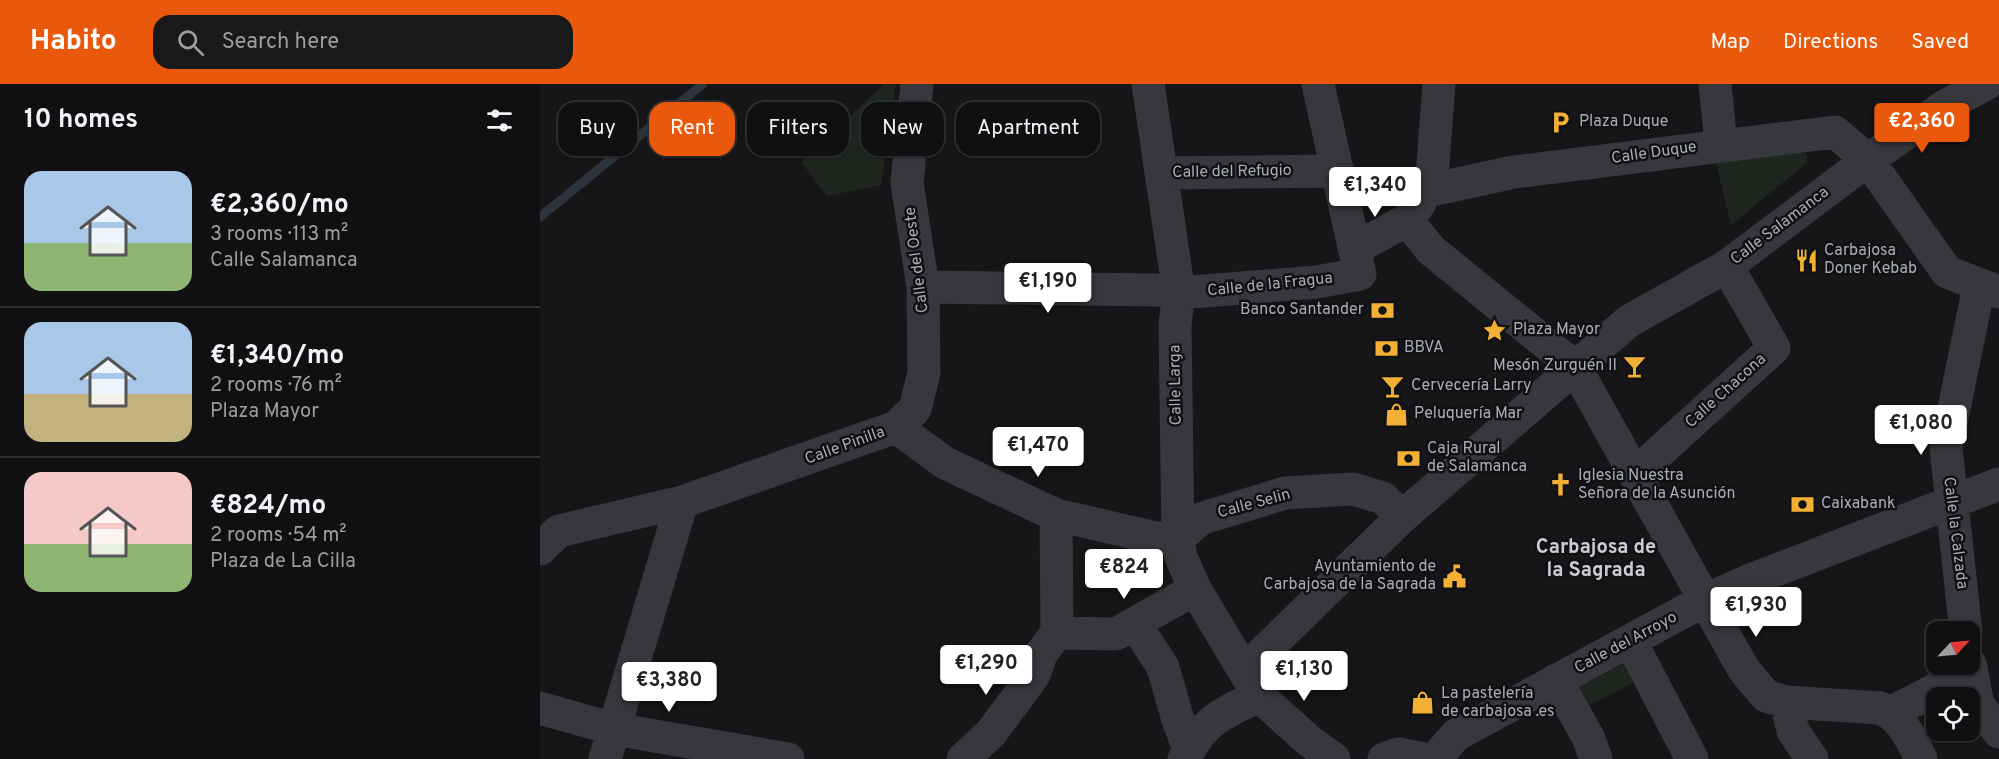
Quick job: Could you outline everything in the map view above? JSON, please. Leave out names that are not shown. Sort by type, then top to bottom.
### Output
[{"type":"street","name":"Calle del Oeste","points":[[896,427],[915,409],[924,373],[923,286],[907,183],[917,84]]},
{"type":"street","name":"Calle Larga","points":[[1148,84],[1179,293],[1175,324],[1180,557],[1196,589],[1252,684],[1308,740],[1334,759]]},
{"type":"street","points":[[1318,84],[1358,261],[1407,220],[1431,190],[1439,84]]},
{"type":"street","points":[[1715,84],[1721,144]]},
{"type":"street","name":"Calle Salamanca","points":[[1187,754],[1207,723],[1222,713],[1252,684],[1402,517],[1629,321],[1726,266],[1868,160],[1945,106],[1986,84]]},
{"type":"street","name":"Calle Duque","points":[[1431,190],[1514,172],[1721,144],[1835,132],[1868,160]]},
{"type":"street","name":"Calle la Calzada","points":[[1868,160],[1947,272],[1989,289],[1946,448],[1965,621]]},
{"type":"street","name":"Calle del Refugio","points":[[1161,173],[1338,171]]},
{"type":"street","points":[[1407,220],[1431,250],[1575,367],[1744,670],[1766,696],[1786,702],[1880,708],[1892,712],[1910,735],[1921,759]]},
{"type":"street","name":"Calle de la Fragua","points":[[923,286],[1159,290],[1179,293],[1317,282],[1358,261]]},
{"type":"street","name":"Calle Chacona","points":[[1635,474],[1774,348],[1726,266]]},
{"type":"street","name":"Calle Pinilla","points":[[540,549],[559,531],[682,502],[896,427],[945,463],[1056,515],[1156,538],[1178,539]]},
{"type":"street","name":"Calle del Arroyo","points":[[1435,759],[1456,735],[1705,600],[1748,580],[1999,484]]},
{"type":"street","name":"Calle Selin","points":[[1178,539],[1200,519],[1285,493],[1353,489],[1383,498],[1402,517]]},
{"type":"street","points":[[610,744],[682,502]]},
{"type":"street","points":[[963,759],[991,733],[1028,684],[1049,644],[1055,585],[1056,515]]},
{"type":"street","points":[[1049,644],[1116,634],[1196,589]]},
{"type":"street","points":[[1135,624],[1163,667],[1187,754]]},
{"type":"street","points":[[1631,642],[1692,759]]},
{"type":"street","points":[[1892,712],[1958,675]]},
{"type":"street","points":[[1972,675],[1978,705],[1999,732]]},
{"type":"street","points":[[1556,680],[1587,737],[1596,759]]},
{"type":"street","points":[[1786,702],[1793,731],[1812,759]]},
{"type":"street","points":[[540,708],[610,744],[788,759]]},
{"type":"street","points":[[1384,759],[1410,754],[1423,759]]},
{"type":"shaded area","points":[[884,84],[896,84],[893,102],[865,102]]},
{"type":"shaded area","points":[[861,106],[861,156],[885,156],[881,185],[827,196],[801,162],[807,156],[849,156],[849,117]]},
{"type":"shaded area","points":[[1799,150],[1807,155],[1807,163],[1731,225],[1716,163]]},
{"type":"shaded area","points":[[1629,661],[1634,673],[1631,684],[1590,705],[1583,704],[1574,690]]},
{"type":"waterway","points":[[540,217],[703,84]]},
{"type":"place","name":"Plaza Duque","points":[[1561,122]]},
{"type":"place","name":"Carbajosa Doner Kebab","points":[[1806,260]]},
{"type":"place","name":"Banco Santander","points":[[1382,310]]},
{"type":"place","name":"Plaza Mayor","points":[[1495,330]]},
{"type":"place","name":"BBVA","points":[[1386,348]]},
{"type":"place","name":"Mesón Zurguén II","points":[[1635,366]]},
{"type":"place","name":"Cervecería Larry","points":[[1393,386]]},
{"type":"place","name":"Peluquería Mar","points":[[1396,414]]},
{"type":"place","name":"Caja Rural de Salamanca","points":[[1409,458]]},
{"type":"place","name":"Iglesia Nuestra Señora de la Asunción","points":[[1560,485]]},
{"type":"place","name":"Caixabank","points":[[1803,504]]},
{"type":"place","name":"Ayuntamiento de Carbajosa de la Sagrada","points":[[1454,576]]},
{"type":"place","name":"La pastelería de carbajosa .es","points":[[1423,703]]},
{"type":"district","name":"Carbajosa de la Sagrada","points":[[1596,560]]}]
